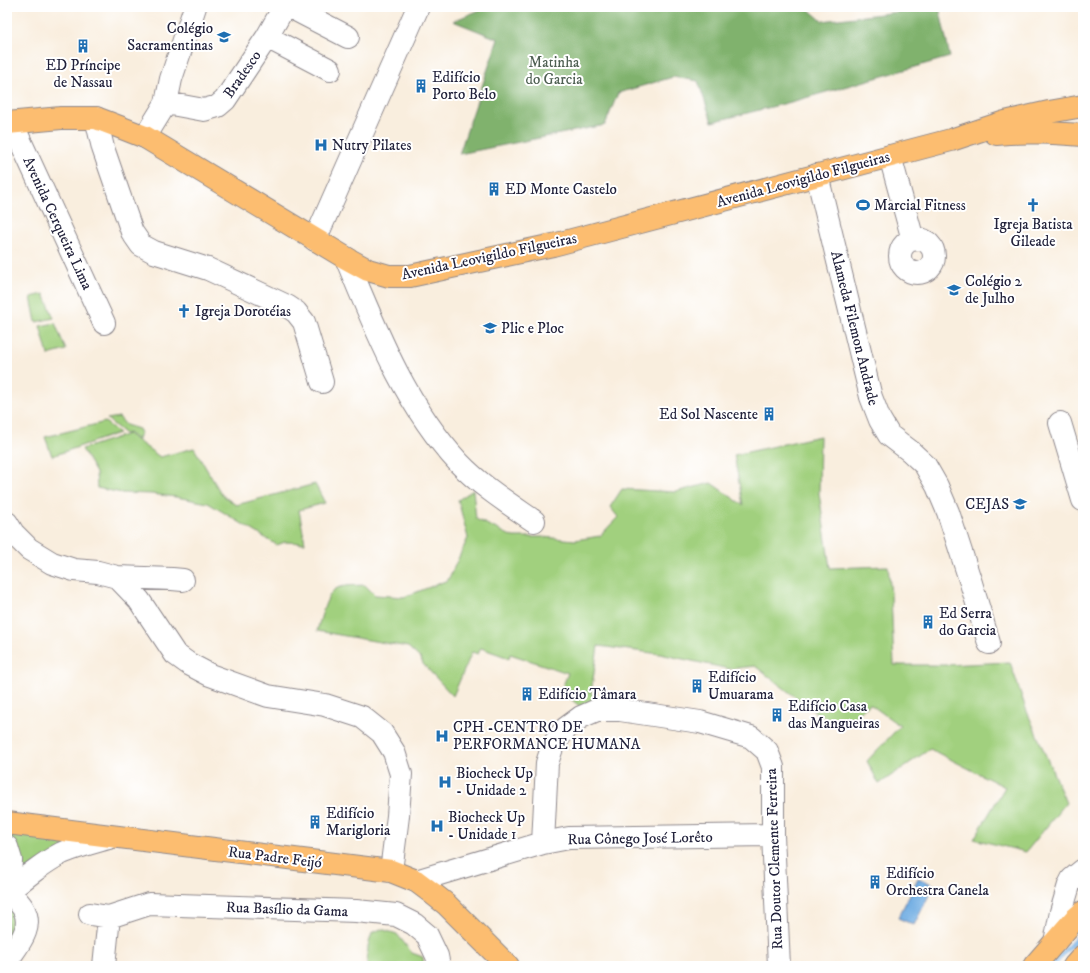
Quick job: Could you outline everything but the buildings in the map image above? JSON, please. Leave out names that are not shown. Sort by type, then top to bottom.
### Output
[{"type":"main road","name":"Avenida Leovigildo Filgueiras","points":[[10,123],[61,118],[96,118],[145,137],[315,240],[368,270],[389,276],[410,276],[553,244],[951,140],[1005,122],[1083,106]]},
{"type":"main road","name":"Avenida Leovigildo Filgueiras","points":[[951,140],[1007,133],[1040,132],[1083,136]]},
{"type":"main road","name":"Rua Padre Feijó","points":[[7,823],[391,871],[416,881],[446,904],[508,966]]},
{"type":"main road","points":[[1034,966],[1075,919],[1083,912]]},
{"type":"main road","points":[[1074,966],[1083,956]]},
{"type":"street","points":[[145,137],[166,103],[171,79],[195,7]]},
{"type":"street","name":"Bradesco","points":[[166,103],[204,110],[218,106],[226,100],[268,37],[284,7]]},
{"type":"street","points":[[290,7],[348,36]]},
{"type":"street","points":[[315,240],[418,7]]},
{"type":"street","name":"Bradesco","points":[[268,37],[330,70]]},
{"type":"street","points":[[96,118],[104,148],[132,232],[141,245],[154,252],[208,269],[287,306],[296,312],[304,322],[322,382]]},
{"type":"street","name":"Avenida Cerqueira Lima","points":[[10,123],[104,323]]},
{"type":"street","points":[[890,156],[913,240]]},
{"type":"street","name":"Alameda Filemon Andrade","points":[[818,175],[871,397],[880,420],[889,435],[925,465],[937,486],[948,512],[989,643]]},
{"type":"street","points":[[346,258],[377,332],[420,414],[459,463],[482,484],[534,521]]},
{"type":"street","points":[[1060,423],[1083,500]]},
{"type":"street","points":[[7,523],[29,549],[52,564],[74,570],[98,572],[117,577],[178,579],[162,580],[148,585],[143,593],[143,607]]},
{"type":"street","points":[[117,577],[139,600],[175,654],[189,664],[210,674],[268,696],[325,705],[362,717],[382,733],[394,752],[402,774],[391,871]]},
{"type":"street","name":"Rua Doutor Clemente Ferreira","points":[[543,843],[547,763],[553,745],[566,728],[581,717],[597,710],[620,710],[700,722],[751,737],[768,751],[773,767],[773,835],[779,966]]},
{"type":"street","name":"Rua Cônego José Lorêto","points":[[416,881],[543,843],[569,838],[773,835]]},
{"type":"street","points":[[8,891],[34,871],[61,854],[80,846],[112,837]]},
{"type":"street","points":[[7,848],[11,860],[8,891],[23,908],[27,920],[27,929],[25,934],[12,954]]},
{"type":"street","points":[[1055,942],[1061,912],[1069,885],[1072,879],[1083,870]]},
{"type":"street","name":"Rua Basílio da Gama","points":[[104,966],[99,916],[149,904],[356,911],[396,915],[414,924],[427,935],[437,956],[438,966]]},
{"type":"green space","name":"Matinha do Garcia","points":[[487,7],[806,7],[822,21],[939,7],[950,57],[791,102],[712,122],[698,81],[673,77],[618,93],[605,125],[459,154],[498,39],[453,21]]},
{"type":"green space","points":[[44,294],[54,318],[36,322],[31,297]]},
{"type":"green space","points":[[55,323],[66,350],[48,355],[40,326]]},
{"type":"green space","points":[[119,417],[126,425],[139,429],[141,433],[138,440],[129,433],[125,434],[107,419]]},
{"type":"green space","points":[[105,422],[119,433],[52,456],[45,437]]},
{"type":"green space","points":[[128,434],[160,457],[194,448],[222,495],[236,505],[315,484],[325,503],[299,510],[305,543],[285,542],[277,545],[208,503],[176,497],[122,493],[97,488],[96,473],[82,449]]},
{"type":"green space","points":[[820,436],[819,493],[830,568],[888,566],[891,594],[894,665],[945,665],[1010,662],[1026,709],[1066,803],[1026,852],[974,839],[1005,787],[930,749],[879,784],[867,761],[900,726],[870,704],[847,723],[835,722],[815,712],[755,666],[729,669],[660,654],[598,646],[591,693],[608,709],[588,713],[561,691],[568,673],[510,654],[509,658],[481,648],[478,654],[472,652],[453,696],[423,664],[421,659],[408,647],[317,631],[328,598],[334,590],[338,588],[345,586],[365,585],[375,595],[404,597],[448,580],[468,538],[458,500],[473,490],[476,519],[513,537],[542,537],[575,540],[600,536],[618,517],[610,507],[622,489],[675,492],[711,483],[743,505],[734,455]]},
{"type":"green space","points":[[7,827],[98,838],[12,885],[7,843]]},
{"type":"green space","points":[[8,908],[16,918],[18,928],[15,935],[7,944],[7,909]]},
{"type":"green space","points":[[381,929],[397,934],[412,953],[423,957],[424,966],[367,966],[368,946],[372,933]]},
{"type":"water","points":[[918,878],[934,885],[914,925],[898,918]]},
{"type":"waterway","points":[[1053,966],[1063,953],[1083,933]]},
{"type":"place","name":"Colégio Sacramentinas","points":[[224,37]]},
{"type":"place","name":"ED Príncipe de Nassau","points":[[83,46]]},
{"type":"place","name":"Edifício Porto Belo","points":[[421,86]]},
{"type":"place","name":"Nutry Pilates","points":[[321,145]]},
{"type":"place","name":"ED Monte Castelo","points":[[494,189]]},
{"type":"place","name":"Marcial Fitness","points":[[863,205]]},
{"type":"place","name":"Igreja Batista Gileade","points":[[1033,205]]},
{"type":"place","name":"Colégio 2 de Julho","points":[[954,290]]},
{"type":"place","name":"Igreja Dorotéias","points":[[184,311]]},
{"type":"place","name":"Plic e Ploc","points":[[490,328]]},
{"type":"place","name":"Ed Sol Nascente","points":[[769,414]]},
{"type":"place","name":"CEJAS","points":[[1020,504]]},
{"type":"place","name":"Ed Serra do Garcia","points":[[928,622]]},
{"type":"place","name":"Edifício Umuarama","points":[[697,686]]},
{"type":"place","name":"Edifício Tâmara","points":[[527,694]]},
{"type":"place","name":"Edifício Casa das Mangueiras","points":[[777,715]]},
{"type":"place","name":"CPH -CENTRO DE PERFORMANCE HUMANA","points":[[442,736]]},
{"type":"place","name":"Biocheck Up - Unidade 2","points":[[445,782]]},
{"type":"place","name":"Edifício Marigloria","points":[[315,822]]},
{"type":"place","name":"Biocheck Up - Unidade 1","points":[[437,826]]},
{"type":"place","name":"Edifício Orchestra Canela","points":[[875,882]]}]
